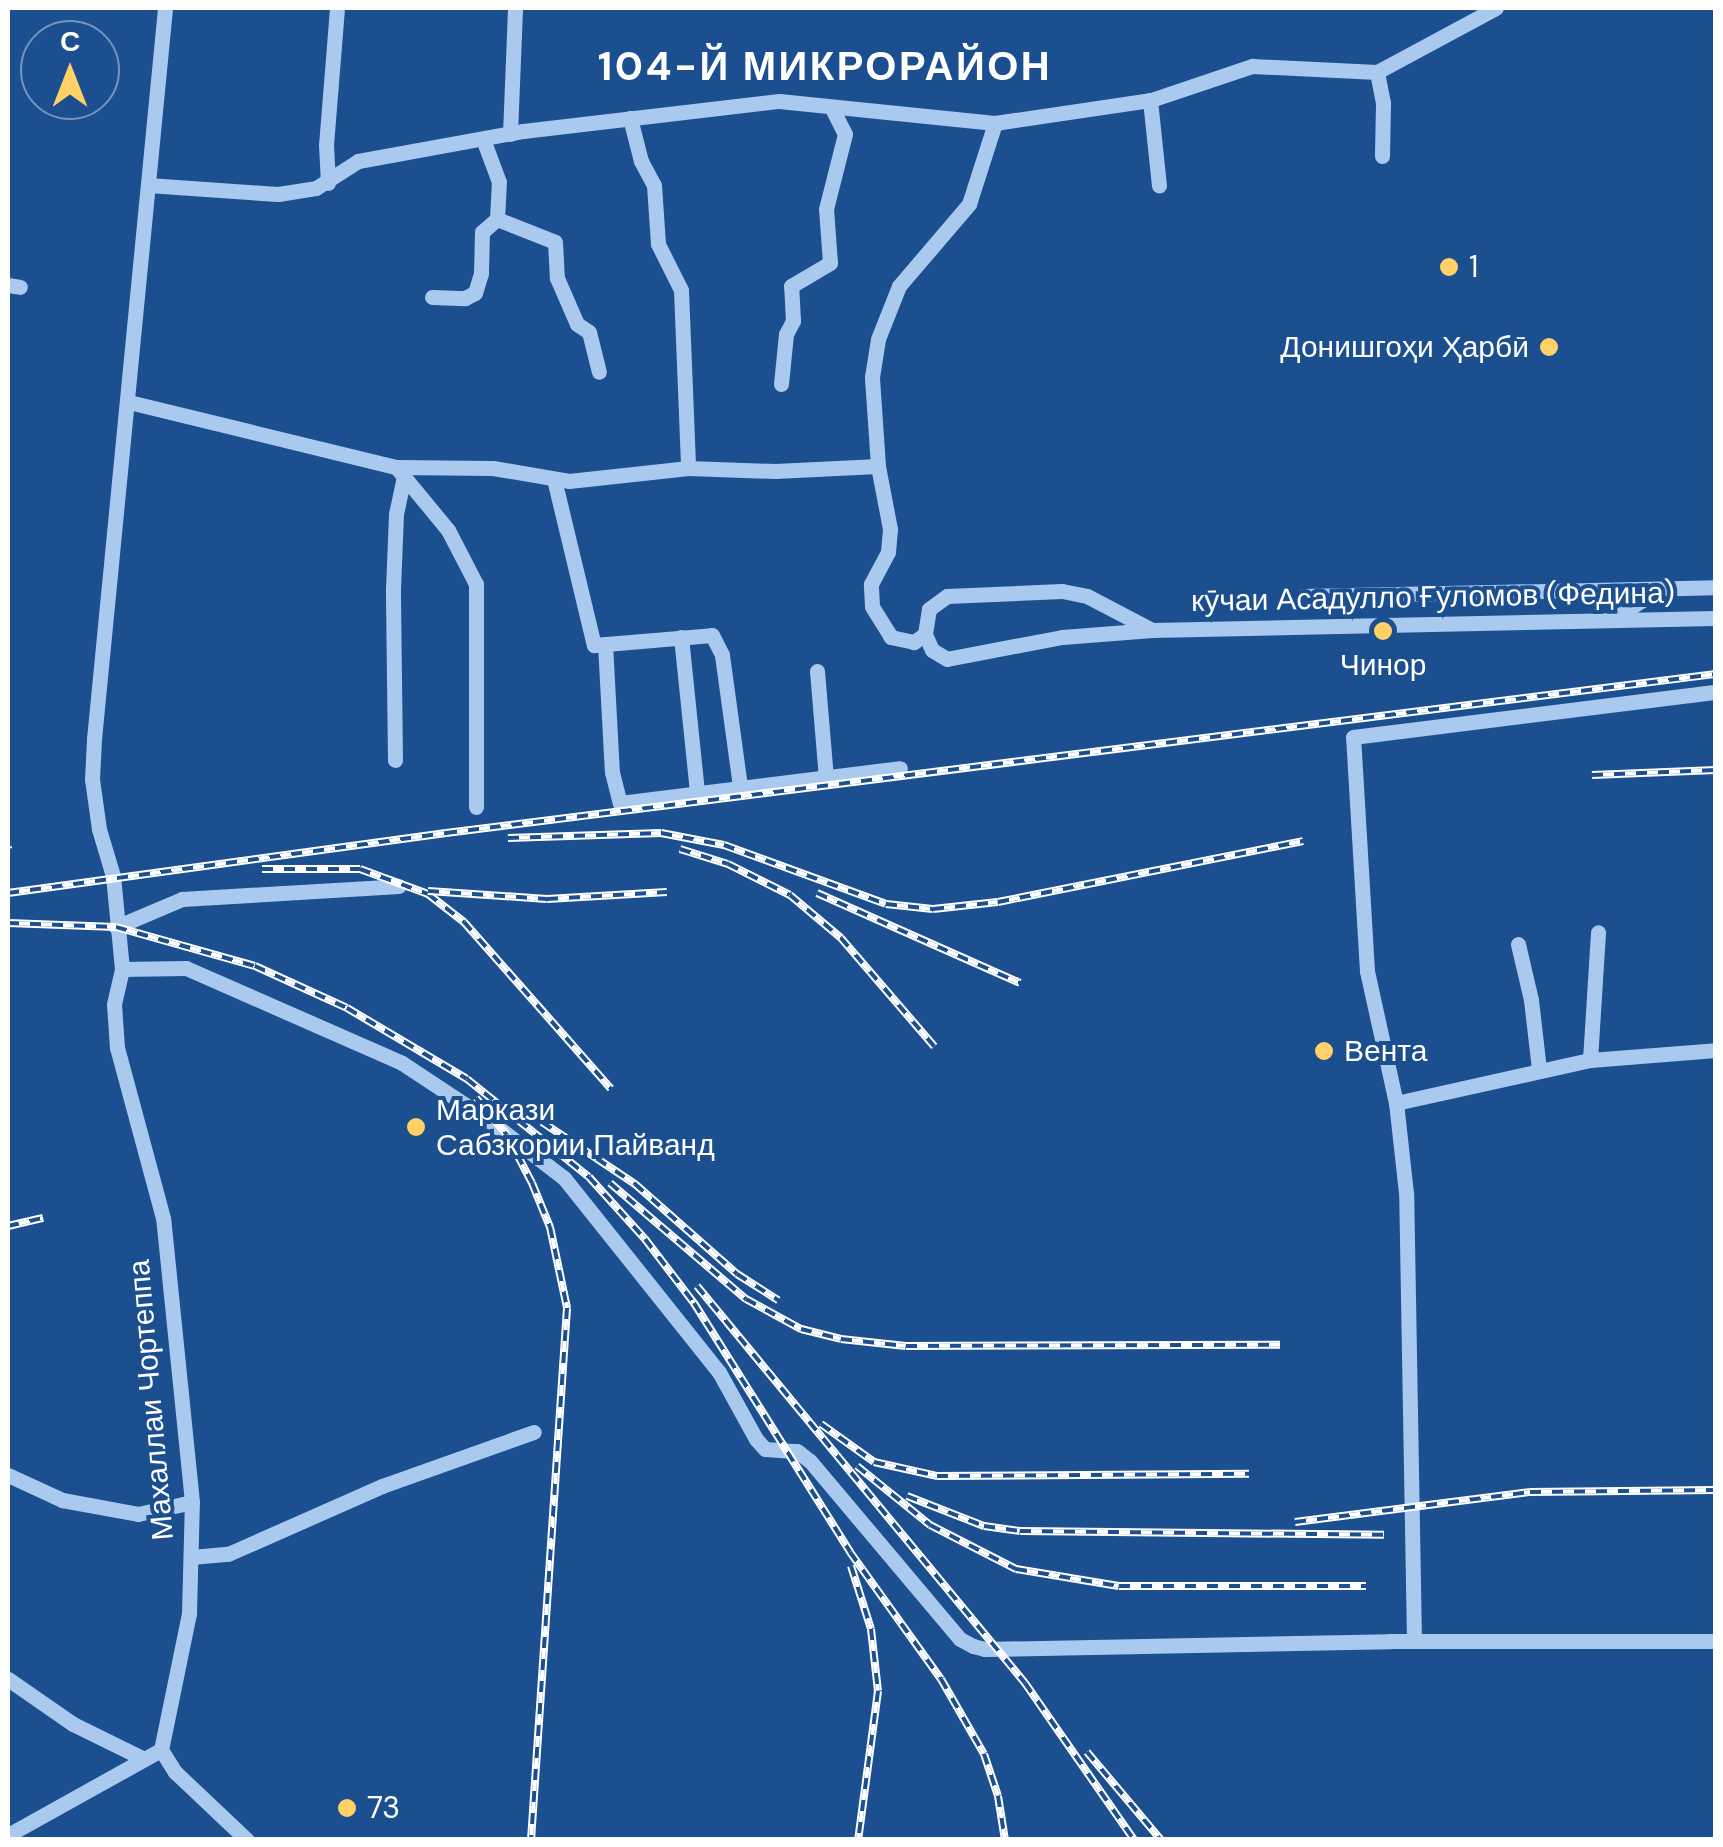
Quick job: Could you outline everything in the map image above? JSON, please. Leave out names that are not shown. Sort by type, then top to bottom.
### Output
[{"type":"street","name":"Махаллаи Чортеппа","points":[[162,1750],[190,1613],[192,1502],[163,1218],[117,1048],[114,1004],[122,969],[113,876],[99,829],[92,778],[165,8]]},
{"type":"street","points":[[328,182],[337,8]]},
{"type":"street","points":[[510,134],[515,8]]},
{"type":"street","points":[[148,185],[278,194],[328,182],[358,161],[510,134],[779,101],[995,123],[1150,100],[1252,66],[1377,72],[1496,8]]},
{"type":"street","points":[[1377,72],[1383,102],[1382,156]]},
{"type":"street","points":[[1150,100],[1159,186]]},
{"type":"street","points":[[781,384],[786,334],[792,321],[792,286],[830,263],[826,210],[845,134],[831,107]]},
{"type":"street","points":[[630,118],[641,161],[654,185],[658,244],[682,290],[688,468]]},
{"type":"street","points":[[925,634],[914,642],[891,637],[872,606],[871,584],[888,552],[889,541],[878,466],[872,377],[887,308],[899,286],[969,204],[995,123]]},
{"type":"street","points":[[432,297],[465,298],[475,293],[481,273],[482,232],[497,220],[498,182],[483,139]]},
{"type":"street","points":[[497,220],[555,242],[557,278],[577,324],[588,332],[599,372]]},
{"type":"street","points":[[129,402],[399,473],[493,468],[554,479],[688,468],[776,471],[878,466]]},
{"type":"street","points":[[396,760],[393,589],[399,473]]},
{"type":"street","points":[[399,473],[448,530],[476,584],[476,806]]},
{"type":"street","points":[[554,479],[594,645],[712,634],[722,655],[740,787]]},
{"type":"street","points":[[1303,596],[1716,586]]},
{"type":"street","name":"кӯчаи Асадулло Ғуломов (Федина)","points":[[1152,630],[1087,596],[1062,590],[963,592],[929,609],[925,634],[932,650],[948,659],[1062,637],[1152,630],[1716,618]]},
{"type":"street","points":[[1607,622],[1658,590]]},
{"type":"street","points":[[681,637],[696,793]]},
{"type":"street","points":[[605,644],[612,772],[620,803],[900,768]]},
{"type":"street","points":[[817,671],[826,778]]},
{"type":"street","points":[[1414,1641],[1406,1193],[1396,1102],[1367,971],[1354,737],[1716,692]]},
{"type":"street","points":[[116,927],[182,899],[399,886]]},
{"type":"street","points":[[1590,1060],[1598,932]]},
{"type":"street","points":[[1518,944],[1531,1000],[1539,1070]]},
{"type":"street","points":[[122,969],[186,968],[402,1063],[487,1119],[564,1178],[719,1372],[756,1439],[765,1449],[797,1452],[810,1461],[960,1639],[973,1646],[985,1650],[1390,1640],[1716,1641]]},
{"type":"street","points":[[1396,1102],[1590,1060],[1716,1050]]},
{"type":"street","points":[[191,1557],[228,1554],[382,1486],[534,1432]]},
{"type":"street","points":[[8,1475],[62,1500],[138,1514],[192,1502]]},
{"type":"street","points":[[8,1679],[73,1724],[142,1758]]},
{"type":"street","points":[[8,1835],[162,1750],[175,1772],[247,1840]]},
{"type":"railway","points":[[8,893],[446,833],[1716,674]]},
{"type":"railway","points":[[1592,775],[1716,770]]},
{"type":"railway","points":[[508,838],[661,833],[724,845],[886,904],[933,909],[998,902],[1303,841]]},
{"type":"railway","points":[[680,849],[728,864],[790,895],[841,938],[934,1046]]},
{"type":"railway","points":[[262,869],[360,869],[428,894],[464,922],[611,1089]]},
{"type":"railway","points":[[428,891],[547,899],[667,892]]},
{"type":"railway","points":[[817,893],[1020,983]]},
{"type":"railway","points":[[8,923],[116,927],[255,966],[347,1008],[467,1079],[589,1177],[645,1239],[694,1303],[850,1552],[941,1679],[984,1754],[998,1796],[1005,1840]]},
{"type":"railway","points":[[476,1098],[507,1135],[532,1183],[550,1227],[567,1308],[531,1840]]},
{"type":"railway","points":[[542,1122],[635,1184],[737,1274],[778,1300]]},
{"type":"railway","points":[[610,1183],[746,1299],[801,1329],[841,1339],[906,1346],[1280,1345]]},
{"type":"railway","points":[[8,1226],[43,1218]]},
{"type":"railway","points":[[697,1286],[1025,1683],[1134,1840]]},
{"type":"railway","points":[[821,1424],[874,1462],[937,1476],[1249,1474]]},
{"type":"railway","points":[[857,1466],[930,1525],[1016,1569],[1119,1586],[1366,1586]]},
{"type":"railway","points":[[1295,1522],[1530,1492],[1716,1490]]},
{"type":"railway","points":[[907,1496],[984,1526],[1020,1531],[1384,1535]]},
{"type":"railway","points":[[851,1566],[871,1629],[878,1691],[858,1840]]},
{"type":"railway","points":[[1087,1752],[1161,1840]]},
{"type":"place","name":"1","points":[[1449,267]]},
{"type":"place","name":"Донишгоҳи Ҳарбӣ","points":[[1549,347]]},
{"type":"place","name":"Чинор","points":[[1383,631]]},
{"type":"place","name":"Вента","points":[[1324,1051]]},
{"type":"place","name":"Маркази Сабзкории Пайванд","points":[[416,1127]]},
{"type":"place","name":"73","points":[[347,1808]]},
{"type":"district","name":"104-Й МИКРОРАЙОН","points":[[825,66]]}]
